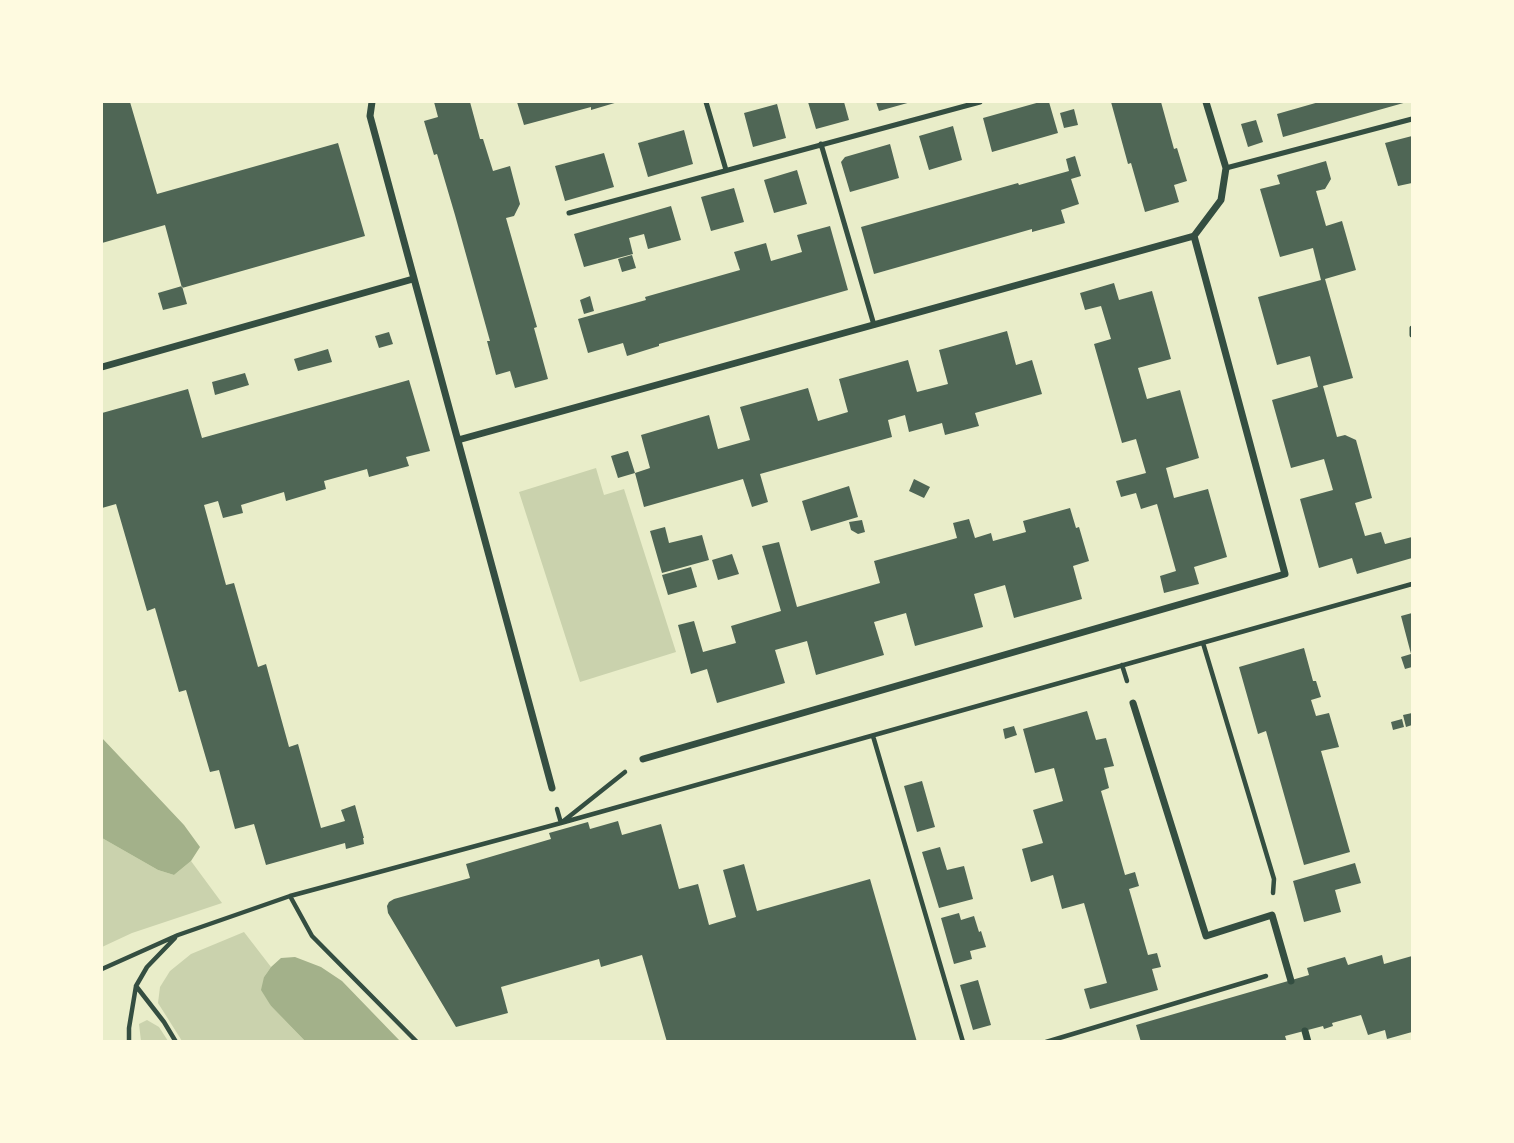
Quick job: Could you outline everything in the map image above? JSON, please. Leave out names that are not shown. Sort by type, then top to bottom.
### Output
[{"type":"street","points":[[372,102],[370,116],[552,788]]},
{"type":"street","points":[[458,440],[1194,236],[1221,200],[1226,168],[1206,102]]},
{"type":"street","points":[[643,758],[1285,574],[1194,236]]},
{"type":"street","points":[[102,367],[413,279]]},
{"type":"street","points":[[1133,703],[1206,936],[1272,915],[1291,981]]},
{"type":"street","points":[[1305,1031],[1308,1041]]},
{"type":"lane","points":[[706,102],[726,170]]},
{"type":"lane","points":[[569,213],[980,102]]},
{"type":"lane","points":[[1226,168],[1412,119]]},
{"type":"lane","points":[[821,144],[874,325]]},
{"type":"lane","points":[[1412,328],[1412,335]]},
{"type":"path","points":[[102,970],[178,935],[290,896],[561,823],[1412,584]]},
{"type":"path","points":[[1203,643],[1274,879],[1272,915]]},
{"type":"path","points":[[873,736],[963,1041]]},
{"type":"path","points":[[561,823],[643,758]]},
{"type":"path","points":[[290,896],[312,936],[417,1041]]},
{"type":"path","points":[[129,1041],[136,986],[147,967],[178,935]]},
{"type":"path","points":[[1045,1041],[1287,970]]},
{"type":"path","points":[[136,986],[176,1041]]},
{"type":"shaded area","points":[[596,468],[604,495],[624,489],[676,652],[580,682],[519,492]]},
{"type":"shaded area","points":[[102,738],[184,825],[200,847],[191,861],[174,875],[158,870],[102,838]]},
{"type":"shaded area","points":[[102,838],[158,870],[174,875],[191,861],[222,903],[132,933],[102,947]]},
{"type":"shaded area","points":[[244,932],[271,967],[264,977],[271,1006],[305,1041],[182,1041],[158,1003],[160,987],[170,971],[191,954]]},
{"type":"shaded area","points":[[295,957],[321,967],[342,981],[400,1041],[305,1041],[271,1006],[261,990],[264,977],[271,967],[281,958]]},
{"type":"shaded area","points":[[147,1020],[159,1027],[168,1041],[141,1041],[139,1024]]},
{"type":"building","points":[[102,102],[130,102],[157,194],[338,143],[365,236],[182,288],[165,225],[102,243]]},
{"type":"building","points":[[434,102],[470,102],[480,139],[483,139],[493,171],[510,166],[520,204],[514,216],[506,218],[537,327],[534,328],[548,379],[515,388],[510,371],[496,375],[487,341],[490,341],[455,215],[424,121],[438,117]]},
{"type":"building","points":[[517,102],[618,102],[524,125]]},
{"type":"building","points":[[808,102],[844,102],[849,120],[816,129]]},
{"type":"building","points":[[876,102],[911,102],[879,111]]},
{"type":"building","points":[[1040,102],[1049,102],[1058,133],[992,152],[983,118]]},
{"type":"building","points":[[1111,102],[1161,102],[1174,149],[1177,148],[1187,181],[1174,185],[1179,202],[1145,212]]},
{"type":"building","points":[[1319,102],[1407,102],[1283,137],[1277,114]]},
{"type":"building","points":[[777,104],[786,138],[753,147],[744,113]]},
{"type":"building","points":[[1074,109],[1078,125],[1064,128],[1060,113]]},
{"type":"building","points":[[1256,120],[1263,142],[1248,147],[1241,124]]},
{"type":"building","points":[[953,126],[962,160],[929,170],[919,136]]},
{"type":"building","points":[[684,130],[693,164],[648,177],[638,143]]},
{"type":"building","points":[[1412,136],[1412,183],[1398,186],[1385,143]]},
{"type":"building","points":[[890,144],[899,178],[850,192],[841,162],[845,157]]},
{"type":"building","points":[[604,153],[614,187],[565,201],[555,166]]},
{"type":"building","points":[[1075,156],[1081,176],[1071,179],[1079,204],[1061,210],[1065,223],[1032,232],[1032,229],[874,274],[861,227],[1069,171],[1066,159]]},
{"type":"building","points":[[1326,161],[1331,179],[1325,189],[1316,191],[1326,226],[1342,221],[1356,270],[1325,279],[1353,378],[1323,386],[1337,437],[1345,435],[1356,440],[1372,498],[1355,503],[1365,536],[1381,532],[1385,544],[1412,537],[1412,558],[1357,574],[1352,558],[1319,568],[1300,499],[1333,490],[1324,459],[1291,468],[1272,400],[1318,387],[1310,356],[1277,365],[1258,297],[1321,280],[1313,248],[1280,257],[1260,189],[1280,184],[1277,175]]},
{"type":"building","points":[[797,170],[807,204],[774,213],[764,180]]},
{"type":"building","points":[[734,188],[744,222],[711,231],[701,197]]},
{"type":"building","points":[[671,206],[681,240],[648,249],[644,234],[629,238],[633,254],[584,267],[574,234]]},
{"type":"building","points":[[830,226],[848,290],[659,344],[627,356],[623,343],[588,353],[578,319],[740,270],[734,252],[766,243],[771,261],[802,252],[797,235]]},
{"type":"building","points":[[632,255],[636,268],[622,272],[618,259]]},
{"type":"building","points":[[1114,283],[1119,300],[1152,291],[1171,359],[1138,368],[1147,399],[1180,390],[1199,458],[1166,468],[1174,498],[1208,489],[1227,557],[1194,567],[1199,584],[1164,593],[1160,576],[1176,571],[1157,504],[1141,509],[1136,493],[1121,497],[1116,481],[1146,473],[1136,439],[1122,443],[1094,344],[1111,339],[1101,306],[1085,310],[1080,293]]},
{"type":"building","points":[[182,286],[187,304],[163,310],[158,293]]},
{"type":"building","points":[[590,296],[594,311],[584,314],[580,300]]},
{"type":"building","points":[[1007,331],[1016,365],[1032,360],[1042,394],[975,413],[979,426],[945,435],[942,423],[909,432],[905,415],[888,420],[892,437],[760,474],[768,502],[752,507],[743,479],[644,507],[635,473],[650,468],[641,435],[709,415],[718,449],[750,440],[740,407],[808,388],[818,421],[848,412],[839,379],[908,360],[917,392],[948,384],[939,350]]},
{"type":"building","points":[[389,332],[393,344],[379,348],[375,336]]},
{"type":"building","points":[[328,349],[332,362],[298,371],[294,359]]},
{"type":"building","points":[[245,373],[249,385],[215,395],[212,382]]},
{"type":"building","points":[[409,380],[430,451],[406,457],[409,466],[369,477],[367,469],[324,481],[326,489],[286,501],[284,492],[241,505],[243,513],[223,518],[218,501],[204,505],[226,585],[234,583],[258,667],[266,664],[289,747],[298,744],[321,828],[345,821],[341,810],[355,805],[364,838],[364,844],[346,849],[345,843],[266,865],[254,824],[235,829],[219,770],[210,772],[186,690],[179,692],[155,608],[147,611],[116,504],[102,508],[102,413],[188,389],[202,438]]},
{"type":"building","points":[[628,451],[635,473],[618,478],[611,456]]},
{"type":"building","points":[[914,479],[930,487],[924,498],[909,491]]},
{"type":"building","points":[[849,486],[858,517],[811,531],[802,501]]},
{"type":"building","points":[[1070,508],[1089,561],[1073,566],[1082,599],[1014,618],[1005,585],[974,594],[983,627],[915,646],[906,613],[874,622],[884,655],[816,675],[807,641],[775,650],[785,683],[717,703],[707,669],[691,674],[678,625],[694,621],[703,652],[736,643],[731,626],[781,611],[762,546],[779,542],[797,607],[880,583],[874,561],[957,538],[953,523],[969,519],[975,538],[991,533],[993,541],[1026,532],[1023,521]]},
{"type":"building","points":[[862,520],[865,532],[858,534],[851,530],[849,522]]},
{"type":"building","points":[[665,527],[669,543],[702,535],[709,560],[662,573],[650,531]]},
{"type":"building","points":[[732,554],[739,574],[718,580],[712,560]]},
{"type":"building","points":[[691,567],[697,587],[668,595],[662,575]]},
{"type":"building","points":[[1412,613],[1412,667],[1405,669],[1401,657],[1411,654],[1401,616]]},
{"type":"building","points":[[1304,648],[1313,681],[1316,681],[1321,697],[1311,700],[1316,716],[1329,713],[1339,747],[1321,751],[1350,852],[1304,865],[1266,731],[1258,734],[1239,667]]},
{"type":"building","points":[[1087,711],[1096,740],[1106,738],[1114,766],[1104,768],[1109,788],[1101,791],[1125,875],[1135,872],[1139,886],[1129,889],[1148,955],[1157,953],[1161,967],[1152,969],[1158,990],[1090,1009],[1084,989],[1107,983],[1084,903],[1062,909],[1053,875],[1031,882],[1022,849],[1043,843],[1033,810],[1063,801],[1054,768],[1035,773],[1023,729]]},
{"type":"building","points":[[1412,713],[1412,725],[1406,727],[1403,715]]},
{"type":"building","points":[[1402,719],[1404,727],[1393,730],[1391,722]]},
{"type":"building","points":[[1014,726],[1017,735],[1005,739],[1003,729]]},
{"type":"building","points":[[922,781],[935,827],[917,832],[904,786]]},
{"type":"building","points":[[618,821],[622,835],[661,824],[679,889],[698,884],[709,925],[736,917],[723,870],[744,864],[757,911],[870,879],[917,1042],[667,1042],[642,955],[601,967],[599,959],[501,987],[508,1013],[456,1027],[388,913],[389,902],[470,878],[466,864],[551,839],[549,833],[588,822],[590,829]]},
{"type":"building","points":[[940,847],[947,870],[964,866],[973,899],[939,908],[922,852]]},
{"type":"building","points":[[1355,863],[1361,883],[1335,890],[1341,912],[1304,922],[1293,881]]},
{"type":"building","points":[[959,913],[961,920],[974,916],[986,947],[970,951],[972,959],[954,964],[941,918]]},
{"type":"building","points":[[1382,955],[1384,964],[1412,956],[1412,1032],[1387,1039],[1385,1030],[1368,1035],[1361,1015],[1332,1023],[1333,1026],[1324,1029],[1323,1026],[1285,1036],[1287,1042],[1141,1042],[1136,1025],[1309,975],[1307,968],[1345,957],[1348,965]]},
{"type":"building","points":[[978,980],[991,1025],[973,1030],[960,985]]}]
